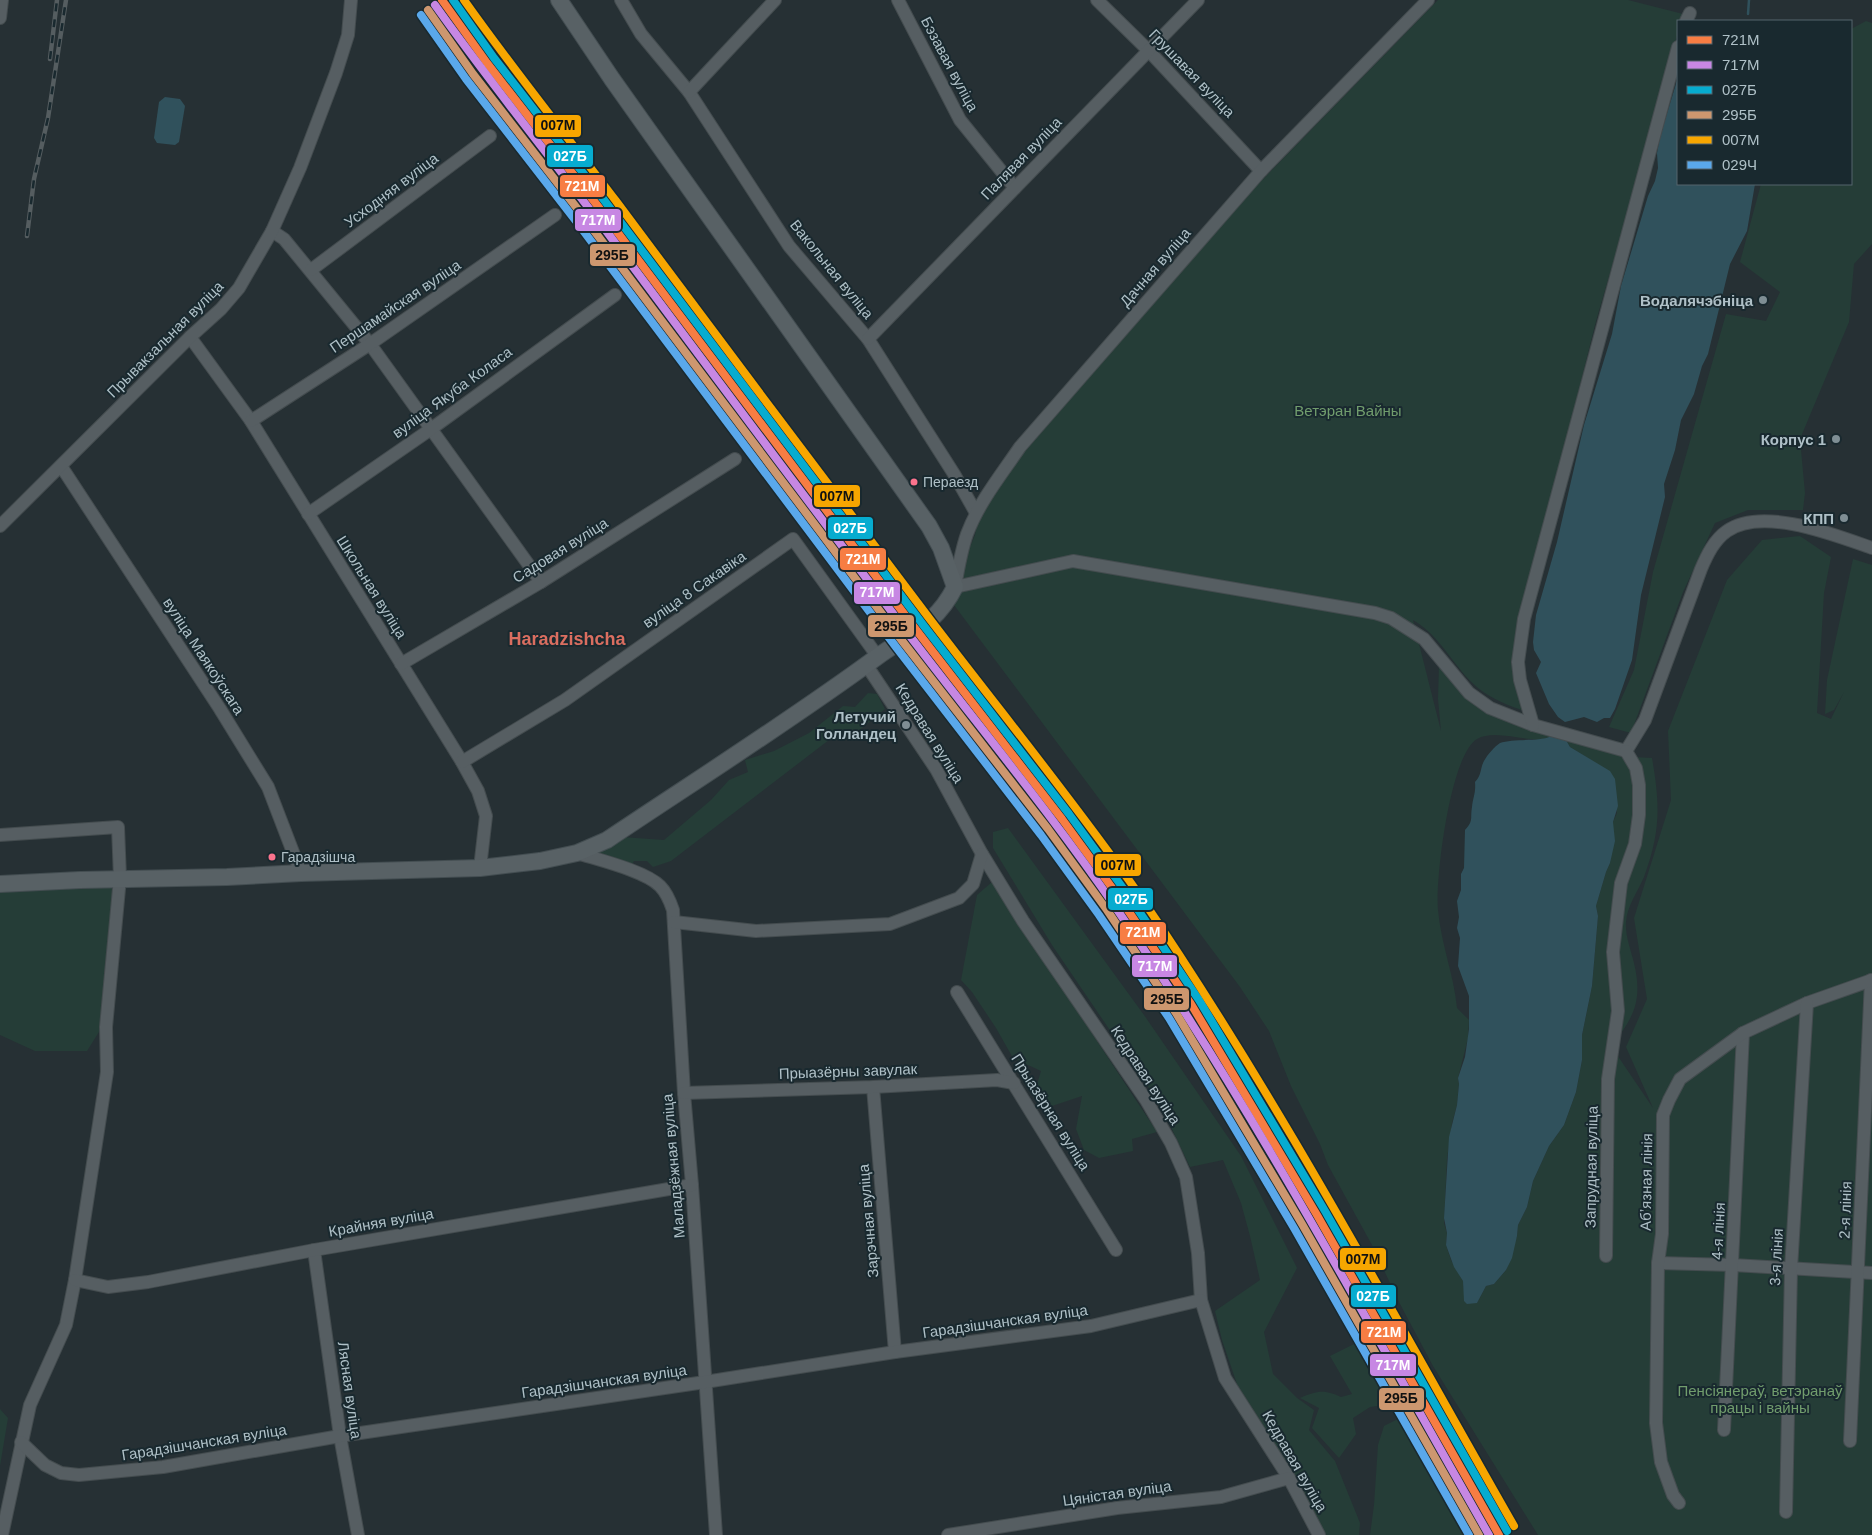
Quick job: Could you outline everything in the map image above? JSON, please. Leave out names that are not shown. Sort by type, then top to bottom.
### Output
[{"type":"main road","points":[[0,884],[120,878],[227,877],[480,868],[540,861],[578,853],[607,840],[920,629],[947,602],[955,587],[941,548],[929,526],[612,79],[559,0]]},
{"type":"street","points":[[0,18],[2,0]]},
{"type":"street","name":"Прывакзальная вуліца","points":[[0,526],[190,337],[221,309],[239,288],[272,231],[300,168],[336,73],[348,35],[351,0]]},
{"type":"street","name":"Вакольная вуліца","points":[[621,0],[641,34],[689,92],[789,246],[868,339],[954,474],[976,513]]},
{"type":"street","points":[[689,92],[775,0]]},
{"type":"street","name":"Бэзавая вуліца","points":[[898,0],[960,120],[1015,188]]},
{"type":"street","name":"Грушавая вуліца","points":[[1097,0],[1148,50],[1261,170]]},
{"type":"street","name":"Палявая вуліца","points":[[868,339],[1198,0]]},
{"type":"street","name":"Дачная вуліца","points":[[955,587],[962,552],[976,513],[1020,448],[1261,170],[1428,0]]},
{"type":"street","points":[[1533,725],[1520,680],[1518,662],[1524,619],[1677,50]]},
{"type":"street","name":"Усходняя вуліца","points":[[311,270],[490,136]]},
{"type":"street","name":"Першамайская вуліца","points":[[251,421],[370,344],[555,216]]},
{"type":"street","points":[[272,231],[284,239],[311,270],[370,344],[541,582]]},
{"type":"street","name":"вуліца Якуба Коласа","points":[[308,514],[431,429],[615,295]]},
{"type":"street","name":"Школьная вуліца","points":[[190,337],[251,421],[462,762],[478,791],[486,816],[480,868]]},
{"type":"street","name":"Садовая вуліца","points":[[401,664],[541,582],[735,459]]},
{"type":"street","name":"вуліца Маякоўскага","points":[[61,466],[220,709],[268,787],[301,873]]},
{"type":"street","points":[[955,587],[984,579],[1073,562],[1375,613],[1391,618],[1424,639],[1457,681],[1479,701],[1504,715],[1626,751],[1645,720],[1701,569],[1712,547],[1726,532],[1742,523],[1751,521],[1774,522],[1811,529],[1872,548]]},
{"type":"street","name":"Кедравая вуліца","points":[[793,539],[872,661],[936,769],[982,854],[1023,921],[1146,1100],[1171,1143],[1186,1178],[1198,1253],[1201,1300],[1225,1378],[1289,1478],[1319,1535]]},
{"type":"street","name":"вуліца 8 Сакавіка","points":[[462,762],[566,700],[793,539]]},
{"type":"street","name":"Запрудная вуліца","points":[[1606,1256],[1608,1079],[1618,1011],[1613,952],[1621,883],[1634,844],[1639,816],[1639,785],[1636,768],[1626,751]]},
{"type":"street","points":[[0,835],[118,827],[120,878],[106,1027],[107,1072],[75,1280],[66,1325],[30,1405],[2,1535]]},
{"type":"street","name":"Маладзёжная вуліца","points":[[578,853],[646,877],[660,886],[669,898],[674,922],[684,1094],[716,1535]]},
{"type":"street","points":[[674,922],[756,931],[890,924],[959,898],[974,884],[982,854]]},
{"type":"street","name":"Абʼязная лінія","points":[[1679,1503],[1673,1495],[1661,1462],[1656,1423],[1658,1263],[1662,1234],[1663,1115],[1680,1080],[1743,1033],[1807,1003],[1872,980]]},
{"type":"street","name":"2-я лінія","points":[[1850,1441],[1872,980]]},
{"type":"street","name":"Прыазёрная вуліца","points":[[957,992],[1116,1250]]},
{"type":"street","name":"3-я лінія","points":[[1786,1512],[1791,1268],[1807,1003]]},
{"type":"street","name":"4-я лінія","points":[[1724,1430],[1743,1033]]},
{"type":"street","name":"Прыазёрны завулак","points":[[684,1094],[997,1080],[1014,1084]]},
{"type":"street","name":"Зарэчная вуліца","points":[[873,1087],[895,1352]]},
{"type":"street","name":"Крайняя вуліца","points":[[75,1280],[108,1287],[148,1282],[314,1250],[692,1185]]},
{"type":"street","name":"Лясная вуліца","points":[[314,1250],[340,1436],[358,1535]]},
{"type":"street","points":[[1658,1263],[1733,1265],[1872,1274]]},
{"type":"street","name":"Гарадзішчанская вуліца","points":[[21,1442],[45,1465],[61,1473],[79,1476],[163,1467],[340,1436],[895,1352],[1091,1326],[1201,1300]]},
{"type":"street","name":"Цяністая вуліца","points":[[948,1535],[1117,1508],[1221,1497],[1289,1478]]},
{"type":"green space","points":[[1438,0],[1628,0],[1683,14],[1681,20],[1677,20],[1677,36],[1596,321],[1518,634],[1529,699],[1538,716],[1499,701],[1478,688],[1469,680],[1440,643],[1413,620],[1441,731],[1438,699],[1439,665],[1460,692],[1551,736],[1544,739],[1526,739],[1495,735],[1477,739],[1467,750],[1459,768],[1446,819],[1439,873],[1438,910],[1457,1008],[1469,1020],[1468,1038],[1458,1078],[1457,1105],[1452,1123],[1447,1159],[1444,1223],[1447,1233],[1446,1245],[1451,1260],[1463,1281],[1464,1290],[1477,1303],[1486,1286],[1494,1284],[1506,1270],[1517,1236],[1518,1225],[1527,1207],[1533,1181],[1549,1146],[1564,1125],[1576,1092],[1582,1060],[1582,1035],[1592,986],[1598,916],[1596,906],[1610,863],[1613,822],[1617,813],[1610,772],[1570,747],[1566,740],[1633,757],[1652,758],[1657,790],[1657,818],[1654,845],[1650,861],[1631,904],[1626,922],[1627,938],[1637,976],[1637,998],[1631,1017],[1611,1046],[1653,1108],[1626,1047],[1647,999],[1634,918],[1671,800],[1668,731],[1727,580],[1762,540],[1800,536],[1831,557],[1824,593],[1817,713],[1831,719],[1844,692],[1834,710],[1825,714],[1827,680],[1853,559],[1872,565],[1872,1535],[1538,1535],[1433,1366],[1400,1304],[1372,1245],[1328,1165],[1320,1144],[1291,1086],[1269,1031],[1240,987],[954,605],[959,593],[965,559],[975,535],[978,519],[1015,463],[1230,213]]},
{"type":"green space","points":[[1866,21],[1872,23],[1872,244],[1854,264],[1849,322],[1800,439],[1805,493],[1803,510],[1748,510],[1715,523],[1683,592],[1631,733],[1609,727],[1634,670],[1653,572],[1726,314],[1766,321],[1780,292],[1740,262],[1761,185],[1852,185],[1852,28]]},
{"type":"green space","points":[[868,693],[877,694],[885,709],[856,733],[842,730],[671,861],[653,867],[647,861],[634,861],[631,866],[595,853],[622,837],[664,840],[711,800],[729,780],[748,772],[745,760],[774,751],[809,733],[843,706],[855,707]]},
{"type":"green space","points":[[1008,828],[1144,1015],[1241,1156],[1297,1268],[1264,1332],[1273,1374],[1297,1398],[1314,1410],[1309,1430],[1335,1461],[1360,1523],[1359,1535],[1325,1535],[1295,1476],[1237,1384],[1222,1340],[1215,1311],[1260,1280],[1241,1203],[1223,1160],[1190,1167],[1160,1104],[1052,945],[993,848],[993,832]]},
{"type":"green space","points":[[992,882],[1157,1132],[1132,1139],[1133,1151],[1099,1158],[1084,1150],[1076,1129],[1082,1096],[1049,1107],[1033,1097],[1041,1071],[1013,1058],[972,992],[961,980],[977,895]]},
{"type":"green space","points":[[113,887],[102,1027],[87,1051],[35,1051],[0,1035],[0,892]]},
{"type":"green space","points":[[1356,1343],[1390,1391],[1384,1405],[1370,1407],[1353,1418],[1356,1434],[1339,1458],[1312,1428],[1319,1408],[1300,1398],[1320,1392],[1341,1397],[1352,1394],[1330,1356]]},
{"type":"green space","points":[[0,1409],[8,1418],[0,1466]]},
{"type":"green space","points":[[1400,1418],[1466,1535],[1370,1535],[1378,1445],[1384,1426]]},
{"type":"water","points":[[1677,80],[1677,185],[1755,185],[1747,231],[1730,264],[1708,354],[1702,366],[1694,394],[1681,420],[1675,450],[1664,484],[1665,497],[1641,595],[1632,660],[1615,709],[1610,718],[1604,718],[1597,722],[1584,717],[1565,722],[1558,717],[1549,704],[1536,673],[1541,662],[1534,650],[1533,642],[1536,615],[1557,542],[1584,425],[1612,334],[1621,286],[1648,196],[1655,181],[1658,168],[1657,153]]},
{"type":"water","points":[[165,97],[180,99],[185,106],[179,142],[175,145],[157,143],[154,138],[159,102]]},
{"type":"water","points":[[1551,736],[1566,740],[1570,747],[1610,771],[1615,779],[1618,806],[1613,822],[1615,841],[1596,906],[1598,916],[1592,986],[1582,1035],[1582,1060],[1576,1092],[1564,1125],[1549,1146],[1533,1181],[1527,1207],[1518,1225],[1512,1258],[1506,1270],[1494,1284],[1486,1286],[1477,1303],[1467,1304],[1464,1301],[1463,1281],[1454,1267],[1446,1245],[1447,1233],[1444,1218],[1449,1137],[1457,1105],[1458,1078],[1465,1057],[1469,1029],[1469,996],[1458,966],[1460,938],[1457,928],[1459,917],[1457,901],[1461,890],[1461,874],[1464,868],[1465,830],[1470,824],[1475,782],[1479,777],[1484,761],[1491,751],[1500,743],[1541,739]]},
{"type":"waterway","points":[[1748,14],[1749,0]]},
{"type":"railway","points":[[50,59],[57,0]]},
{"type":"railway","points":[[27,236],[34,179],[48,118],[66,0]]},
{"type":"transit line","name":"721М","points":[[442,0],[487,63],[597,205],[917,631],[1062,819],[1121,900],[1191,1004],[1317,1215],[1499,1535]]},
{"type":"transit line","name":"027Б","points":[[453,0],[494,58],[604,200],[924,626],[1069,814],[1128,895],[1199,1000],[1325,1211],[1507,1531]]},
{"type":"transit line","name":"007М","points":[[464,0],[1138,893],[1189,969],[1286,1126],[1514,1526]]},
{"type":"transit line","name":"717М","points":[[435,5],[875,590],[1042,806],[1116,908],[1263,1139],[1489,1535]]},
{"type":"transit line","name":"295Б","points":[[428,10],[473,74],[583,216],[903,642],[1048,829],[1107,910],[1176,1013],[1302,1224],[1479,1535]]},
{"type":"transit line","name":"029Ч","points":[[421,15],[466,79],[576,221],[896,647],[1041,835],[1099,915],[1169,1018],[1294,1228],[1469,1535]]},
{"type":"place","name":"Водалячэбніца","points":[[1763,300]]},
{"type":"place","name":"Корпус 1","points":[[1836,439]]},
{"type":"place","name":"Пераезд","points":[[914,482]]},
{"type":"place","name":"КПП","points":[[1844,518]]},
{"type":"place","name":"Летучий Голландец","points":[[906,725]]},
{"type":"place","name":"Гарадзішча","points":[[272,857]]},
{"type":"district","name":"Haradzishcha","points":[[567,639]]},
{"type":"park label","name":"Ветэран Вайны","points":[[1348,410]]},
{"type":"park label","name":"Пенсіянераў, ветэранаў працы і вайны","points":[[1760,1398]]}]
